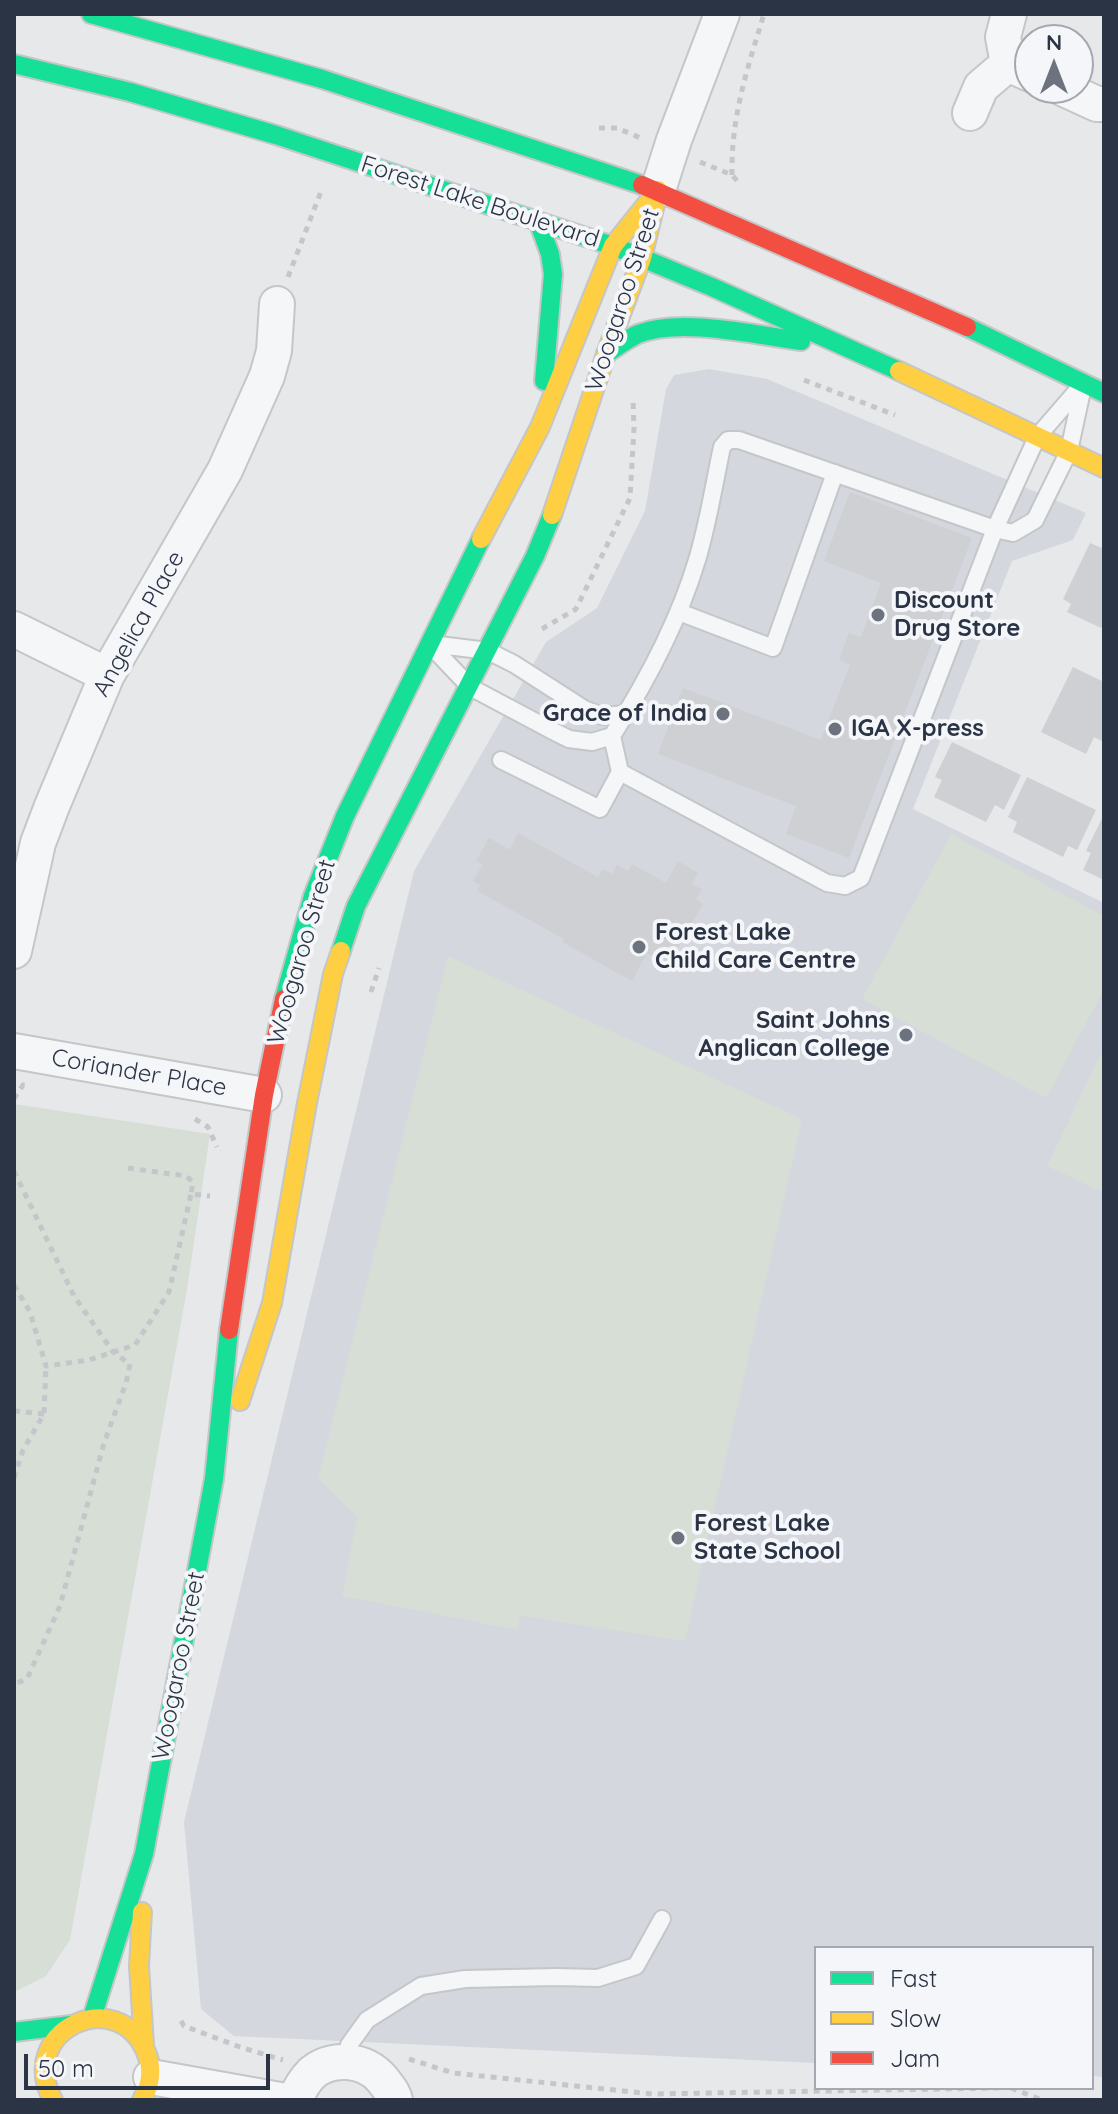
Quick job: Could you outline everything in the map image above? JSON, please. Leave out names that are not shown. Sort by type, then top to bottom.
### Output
[{"type":"main road","points":[[91,14],[322,79],[658,190],[938,313],[1104,393]]},
{"type":"main road","name":"Forest Lake Boulevard","points":[[14,64],[130,92],[276,135],[613,246],[851,348],[1104,468]]},
{"type":"main road","name":"Woogaroo Street","points":[[214,1479],[272,1303],[286,1099],[285,993],[323,869],[345,816],[429,644],[540,427],[613,246],[658,190]]},
{"type":"main road","name":"Woogaroo Street","points":[[92,2018],[144,1854],[214,1479],[229,1326],[286,1099],[356,906],[488,651],[535,556],[560,495],[606,354],[642,258],[658,190]]},
{"type":"main road","points":[[538,221],[553,260],[540,427]]},
{"type":"main road","points":[[606,354],[640,333],[662,328],[736,332],[851,348]]},
{"type":"main road","name":"Woogaroo Street","points":[[144,1854],[139,1966],[146,2074]]},
{"type":"main road","points":[[14,2032],[71,2025],[92,2018],[117,2021],[133,2031],[146,2074]]},
{"type":"main road","points":[[51,2097],[44,2077],[44,2061],[51,2044],[71,2025]]},
{"type":"main road","points":[[26,2084],[51,2097]]},
{"type":"street","points":[[658,190],[722,14]]},
{"type":"street","points":[[1009,14],[1003,37],[1014,59]]},
{"type":"street","points":[[970,113],[981,87],[1014,71]]},
{"type":"street","name":"Angelica Place","points":[[14,951],[38,843],[63,779],[107,675],[225,470],[267,376],[274,351],[277,304]]},
{"type":"street","points":[[14,629],[107,675]]},
{"type":"street","name":"Coriander Place","points":[[14,1051],[286,1099]]},
{"type":"street","points":[[295,2100],[301,2086],[313,2072],[330,2064],[346,2062],[364,2065],[376,2072],[395,2100]]},
{"type":"street","points":[[146,2074],[280,2100]]},
{"type":"lane","points":[[620,772],[827,883],[845,886],[861,878],[995,529],[1037,437],[1084,384]]},
{"type":"lane","points":[[429,644],[470,687],[569,739],[592,742],[612,736],[679,612],[698,559],[722,447],[728,440],[739,440],[1013,533],[1035,520],[1069,451],[1084,384]]},
{"type":"lane","points":[[679,612],[773,648],[835,473]]},
{"type":"lane","points":[[429,644],[488,651],[584,709],[602,716],[626,714]]},
{"type":"lane","points":[[501,760],[600,809],[620,772],[612,736]]},
{"type":"lane","points":[[346,2062],[349,2045],[367,2020],[421,1986],[465,1979],[598,1978],[636,1966],[662,1919]]},
{"type":"path","points":[[732,175],[732,146],[740,95],[764,14]]},
{"type":"path","points":[[277,304],[323,186]]},
{"type":"path","points":[[796,377],[909,420]]},
{"type":"path","points":[[514,664],[540,630],[576,609],[630,498],[634,388]]},
{"type":"path","points":[[371,992],[380,964]]},
{"type":"path","points":[[14,1099],[23,1085],[38,1088]]},
{"type":"path","points":[[188,1115],[208,1127],[217,1147],[216,1160]]},
{"type":"path","points":[[14,1171],[74,1296],[113,1352],[130,1364],[104,1443],[60,1606],[27,1679],[14,1684]]},
{"type":"path","points":[[210,1196],[212,1184]]},
{"type":"path","points":[[46,1366],[89,1360],[135,1345],[169,1292],[191,1194]]},
{"type":"path","points":[[14,1285],[30,1312],[46,1366],[44,1414],[23,1450],[14,1478]]},
{"type":"path","points":[[14,1411],[44,1414]]},
{"type":"path","points":[[178,2015],[184,2026],[290,2062]]},
{"type":"path","points":[[408,2059],[453,2073],[652,2094],[883,2090]]},
{"type":"path","points":[[1016,2090],[1042,2100]]},
{"type":"shaded area","name":"Forest Lake State School","points":[[709,369],[767,379],[1086,513],[1073,540],[1012,561],[913,809],[1104,903],[1104,2077],[1094,2076],[1094,1946],[814,1946],[814,2063],[234,2036],[201,2009],[184,1822],[414,871],[546,642],[597,608],[645,511],[666,389],[674,375]]},
{"type":"shaded area","points":[[951,834],[1104,916],[1104,990],[1046,1098],[862,999]]},
{"type":"shaded area","points":[[448,956],[802,1119],[685,1641],[520,1616],[517,1630],[342,1596],[357,1517],[318,1479]]},
{"type":"shaded area","points":[[1104,1047],[1104,1193],[1047,1166]]},
{"type":"shaded area","points":[[14,1104],[210,1134],[187,1289],[70,1940],[46,1976],[14,1992]]},
{"type":"building","points":[[850,492],[972,538],[849,858],[786,834],[796,806],[658,754],[683,688],[821,740],[850,665],[839,660],[849,633],[861,637],[881,583],[824,561]]},
{"type":"building","points":[[1090,543],[1104,549],[1104,623],[1101,628],[1067,612],[1071,604],[1063,599]]},
{"type":"building","points":[[1073,667],[1104,682],[1104,736],[1102,741],[1094,737],[1086,754],[1041,732]]},
{"type":"building","points":[[952,742],[1021,775],[1004,810],[995,805],[986,822],[934,797],[942,780],[935,777]]},
{"type":"building","points":[[1027,777],[1096,810],[1077,850],[1068,846],[1063,857],[1013,832],[1017,822],[1008,817]]},
{"type":"building","points":[[1104,814],[1104,880],[1083,870],[1091,853],[1086,851]]},
{"type":"building","points":[[518,833],[598,877],[603,869],[612,874],[617,865],[628,871],[632,864],[666,883],[678,861],[698,873],[691,884],[702,889],[696,899],[703,904],[668,965],[647,953],[632,981],[477,891],[480,885],[473,881],[483,864],[476,861],[489,838],[510,850]]},
{"type":"traffic: fast","points":[[91,14],[322,79],[642,185]]},
{"type":"traffic: fast","points":[[14,64],[130,92],[276,135],[613,246],[899,371]]},
{"type":"traffic: fast","points":[[538,221],[550,254],[553,274],[544,381]]},
{"type":"traffic: fast","points":[[606,354],[638,334],[675,327],[718,329],[801,341]]},
{"type":"traffic: fast","points":[[967,327],[1104,393]]},
{"type":"traffic: fast","points":[[341,951],[356,906],[535,556],[552,515]]},
{"type":"traffic: fast","points":[[284,999],[313,896],[345,816],[481,539]]},
{"type":"traffic: fast","points":[[92,2018],[144,1854],[214,1479],[229,1330]]},
{"type":"traffic: fast","points":[[14,2032],[71,2025]]},
{"type":"traffic: slow","points":[[481,539],[540,427],[613,246],[658,190]]},
{"type":"traffic: slow","points":[[552,515],[642,258],[655,204]]},
{"type":"traffic: slow","points":[[899,371],[1104,468]]},
{"type":"traffic: slow","points":[[240,1401],[272,1303],[307,1103],[333,974],[341,951]]},
{"type":"traffic: slow","points":[[142,1912],[139,1966],[144,2045]]},
{"type":"traffic: slow","points":[[53,2100],[45,2075],[47,2054],[58,2036],[74,2024],[94,2019],[114,2021],[132,2031],[146,2052],[150,2076],[142,2100]]},
{"type":"traffic: jam","points":[[642,185],[967,327]]},
{"type":"traffic: jam","points":[[229,1330],[264,1095],[284,999]]},
{"type":"place","name":"Discount Drug Store","points":[[878,615]]},
{"type":"place","name":"Grace of India","points":[[723,714]]},
{"type":"place","name":"IGA X-press","points":[[835,729]]},
{"type":"place","name":"Forest Lake Child Care Centre","points":[[639,947]]},
{"type":"place","name":"Saint Johns Anglican College","points":[[906,1035]]},
{"type":"place","name":"Forest Lake State School","points":[[678,1538]]}]
